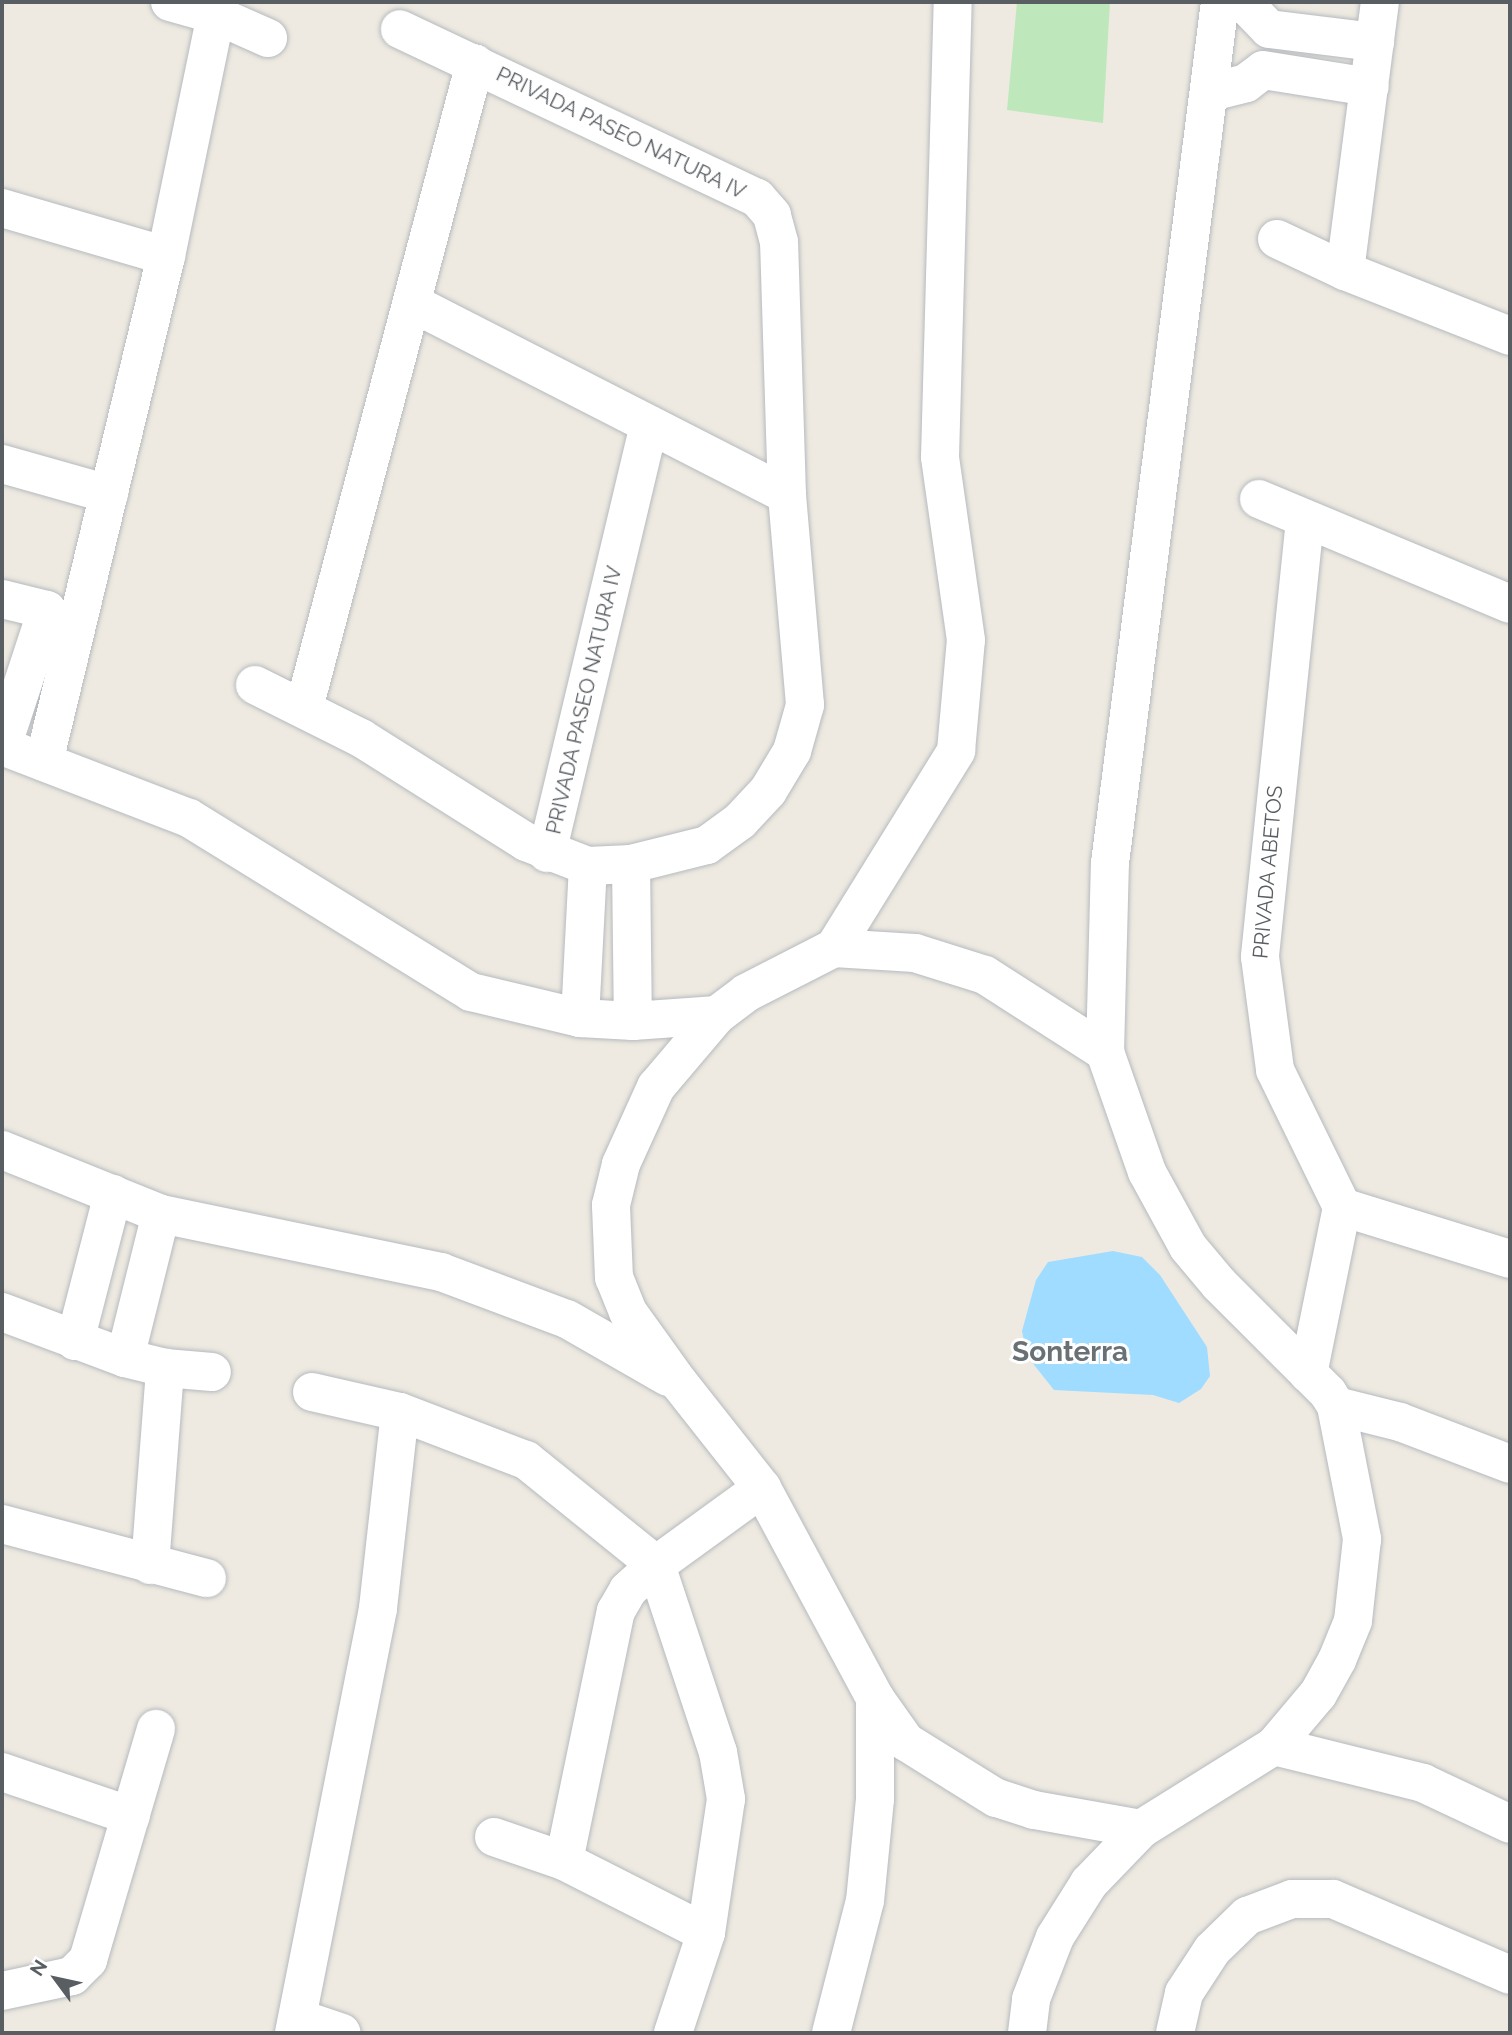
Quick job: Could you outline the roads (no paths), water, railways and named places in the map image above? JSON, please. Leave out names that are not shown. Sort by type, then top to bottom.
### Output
[{"type":"street","points":[[170,2],[216,15],[268,38]]},
{"type":"street","points":[[834,948],[956,751],[967,640],[940,457],[953,2]]},
{"type":"street","points":[[1220,2],[1211,92],[1110,863],[1105,1052],[1147,1172],[1188,1247],[1324,1391],[1510,1464]]},
{"type":"street","points":[[1345,271],[1380,2]]},
{"type":"street","points":[[216,15],[166,256],[109,494],[64,614],[2,746],[190,818],[471,992],[580,1018],[633,1021],[717,1014]]},
{"type":"street","points":[[1211,92],[1246,83],[1263,71],[1269,50],[1256,15]]},
{"type":"street","points":[[1256,15],[1375,42]]},
{"type":"street","name":"PRIVADA PASEO NATURA IV","points":[[255,685],[361,738],[548,853],[588,866],[631,864],[707,845],[740,821],[768,791],[792,751],[805,705],[805,671],[787,495],[779,242],[765,205],[400,29]]},
{"type":"street","name":"PRIVADA PASEO NATURA IV","points":[[304,708],[475,63]]},
{"type":"street","points":[[1263,71],[1370,87]]},
{"type":"street","points":[[2,208],[166,256]]},
{"type":"street","points":[[1278,239],[1345,271],[1510,336]]},
{"type":"street","points":[[412,303],[787,495]]},
{"type":"street","name":"PRIVADA PASEO NATURA IV","points":[[548,853],[649,425]]},
{"type":"street","points":[[2,464],[109,494]]},
{"type":"street","points":[[1259,499],[1510,604]]},
{"type":"street","name":"PRIVADA ABETOS","points":[[1305,520],[1260,920],[1260,957],[1275,1070],[1354,1211]]},
{"type":"street","points":[[2,598],[64,614]]},
{"type":"street","points":[[44,762],[64,614]]},
{"type":"street","points":[[631,864],[633,1021]]},
{"type":"street","points":[[580,1018],[588,866]]},
{"type":"street","points":[[1105,1052],[985,975],[915,953],[834,948],[746,993],[717,1014],[656,1087],[621,1164],[611,1205],[614,1278],[628,1312],[679,1383],[762,1488],[875,1698],[906,1742],[996,1798],[1034,1810],[1141,1829]]},
{"type":"street","points":[[2,1150],[160,1214],[441,1272],[567,1319],[679,1383]]},
{"type":"street","points":[[75,1341],[113,1194]]},
{"type":"street","points":[[1027,2033],[1031,1999],[1055,1937],[1089,1883],[1141,1829],[1274,1746],[1318,1694],[1337,1660],[1353,1621],[1362,1573],[1362,1539],[1324,1391],[1354,1211],[1510,1259]]},
{"type":"street","points":[[125,1358],[160,1214]]},
{"type":"street","points":[[2,1312],[125,1358],[164,1368],[212,1372]]},
{"type":"street","points":[[150,1565],[164,1368]]},
{"type":"street","points":[[312,1392],[400,1412],[526,1460],[656,1565],[723,1777],[726,1798],[706,1933],[673,2033]]},
{"type":"street","points":[[342,2033],[296,2025],[377,1608],[400,1412]]},
{"type":"street","points":[[564,1861],[616,1611],[628,1590],[656,1565],[762,1488]]},
{"type":"street","points":[[2,1524],[207,1578]]},
{"type":"street","points":[[831,2033],[865,1901],[875,1799],[875,1698]]},
{"type":"street","points":[[2,1991],[60,1979],[82,1969],[156,1729]]},
{"type":"street","points":[[1274,1746],[1423,1783],[1510,1824]]},
{"type":"street","points":[[2,1772],[131,1816]]},
{"type":"street","points":[[494,1837],[564,1861],[706,1933]]},
{"type":"street","points":[[1175,2033],[1184,1993],[1212,1950],[1247,1916],[1292,1899],[1333,1899],[1510,1975]]},
{"type":"water","points":[[1113,1251],[1142,1257],[1160,1275],[1207,1347],[1210,1376],[1201,1389],[1179,1403],[1153,1395],[1054,1390],[1027,1356],[1022,1331],[1036,1280],[1048,1262]]},
{"type":"district","name":"Sonterra","points":[[1070,1352]]}]
